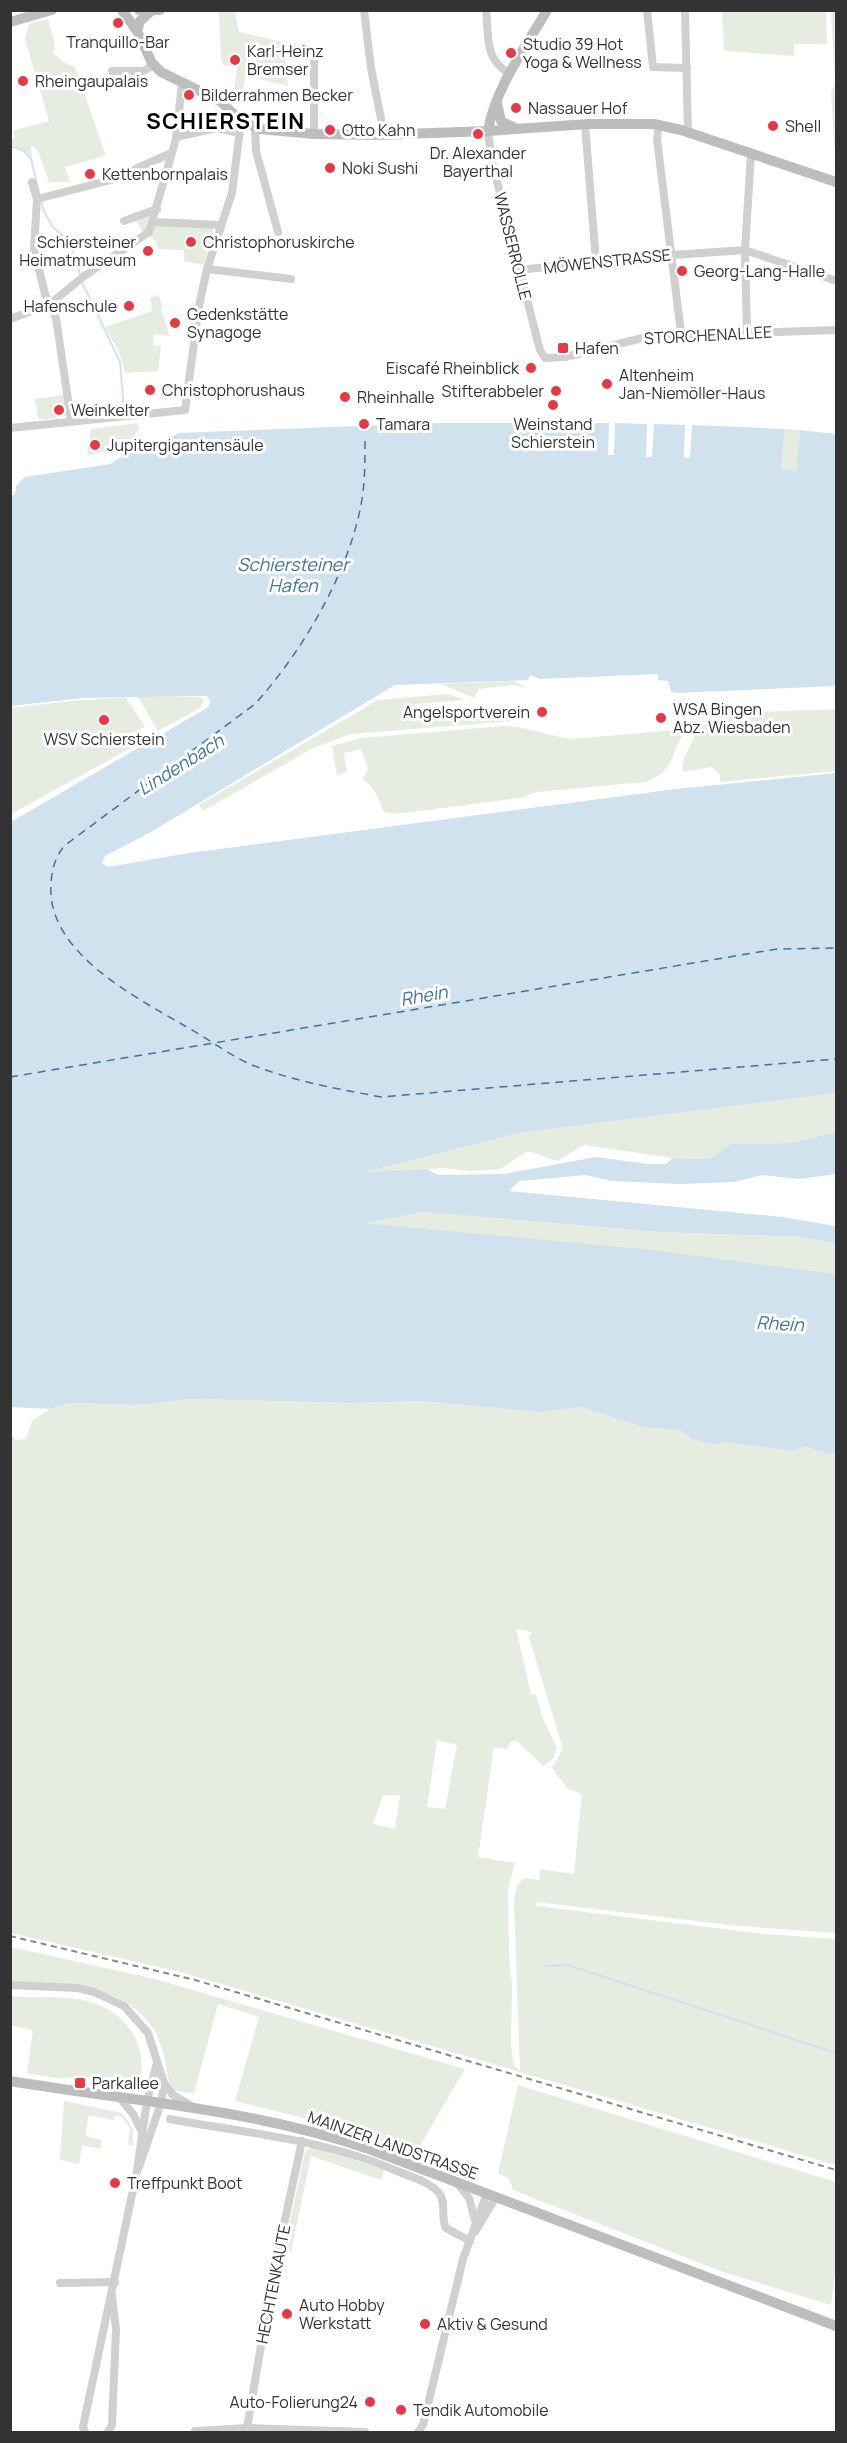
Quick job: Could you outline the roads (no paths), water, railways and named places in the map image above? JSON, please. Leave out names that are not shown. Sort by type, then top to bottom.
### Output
[{"type":"main road","points":[[10,22],[52,10]]},
{"type":"main road","points":[[122,10],[137,32],[154,65],[161,72],[220,101],[241,121],[255,128],[314,134],[384,134],[641,123],[687,132],[837,182]]},
{"type":"main road","points":[[139,10],[155,11]]},
{"type":"main road","points":[[488,131],[497,102],[510,74],[547,10]]},
{"type":"main road","points":[[137,32],[140,21],[155,11]]},
{"type":"main road","points":[[497,102],[501,121],[516,129]]},
{"type":"main road","name":"MAINZER LANDSTRASSE","points":[[10,2081],[197,2109],[268,2121],[319,2133],[492,2195],[837,2326]]},
{"type":"street","points":[[364,10],[371,68],[384,134]]},
{"type":"street","points":[[486,10],[491,56],[497,65],[510,74]]},
{"type":"street","points":[[648,10],[652,67],[687,68]]},
{"type":"street","points":[[685,10],[687,132]]},
{"type":"street","points":[[314,61],[314,134]]},
{"type":"street","points":[[112,71],[142,71],[154,65]]},
{"type":"street","points":[[10,319],[50,304],[81,278],[143,237],[153,222],[176,137],[182,83]]},
{"type":"street","points":[[10,428],[70,418],[185,410],[195,325],[207,269],[234,184],[241,121]]},
{"type":"street","points":[[585,124],[596,262]]},
{"type":"street","points":[[658,126],[657,139],[681,333]]},
{"type":"street","points":[[176,137],[217,128],[239,133]]},
{"type":"street","points":[[255,128],[256,151],[278,232]]},
{"type":"street","name":"WASSERROLLE","points":[[488,131],[492,162],[519,270],[540,350],[545,358]]},
{"type":"street","points":[[747,332],[745,250],[751,153]]},
{"type":"street","points":[[41,198],[111,180],[170,154]]},
{"type":"street","points":[[32,182],[41,198],[33,240],[56,318],[70,418]]},
{"type":"street","points":[[124,221],[157,208]]},
{"type":"street","points":[[153,222],[221,225]]},
{"type":"street","name":"MÖWENSTRASSE","points":[[519,270],[745,250],[834,280]]},
{"type":"street","points":[[207,269],[291,279]]},
{"type":"street","name":"STORCHENALLEE","points":[[545,358],[565,357],[638,338],[681,333],[837,330]]},
{"type":"street","points":[[10,1985],[78,1988],[115,2001],[134,2015],[148,2033],[164,2083],[173,2095],[197,2109]]},
{"type":"street","points":[[85,2433],[83,2427],[115,2282],[137,2171],[147,2101],[157,2063]]},
{"type":"street","points":[[137,2171],[161,2103],[164,2083]]},
{"type":"street","points":[[119,2097],[133,2114],[142,2131]]},
{"type":"street","name":"MAINZER LANDSTRASSE","points":[[170,2119],[302,2141],[355,2154],[432,2187],[441,2196],[446,2228],[470,2241]]},
{"type":"street","name":"HECHTENKAUTE","points":[[247,2428],[273,2275],[302,2141]]},
{"type":"street","points":[[456,2182],[472,2204],[475,2224]]},
{"type":"street","points":[[470,2241],[492,2195]]},
{"type":"street","points":[[418,2432],[423,2425],[475,2224],[492,2195]]},
{"type":"street","points":[[60,2283],[115,2282]]},
{"type":"street","points":[[108,2433],[112,2425],[116,2329],[112,2291]]},
{"type":"street","points":[[195,2431],[247,2428],[365,2433]]},
{"type":"water","points":[[439,423],[609,423],[608,455],[614,455],[615,423],[647,424],[646,457],[652,457],[654,424],[685,425],[684,458],[690,458],[692,425],[785,429],[781,469],[796,471],[800,430],[836,434],[836,686],[675,693],[671,691],[668,681],[658,680],[658,674],[540,679],[530,675],[528,680],[395,685],[151,832],[105,856],[102,863],[108,867],[189,853],[676,789],[836,773],[836,1093],[519,1133],[365,1172],[427,1169],[438,1175],[504,1174],[596,1157],[666,1164],[672,1158],[709,1159],[731,1144],[790,1143],[836,1132],[836,1174],[800,1179],[762,1175],[735,1182],[680,1184],[612,1181],[585,1175],[520,1181],[509,1191],[782,1217],[836,1226],[836,1244],[802,1237],[659,1232],[423,1212],[364,1223],[642,1249],[836,1274],[836,1453],[828,1454],[805,1446],[793,1451],[725,1442],[714,1445],[692,1439],[680,1430],[643,1427],[580,1407],[538,1412],[421,1401],[356,1403],[190,1399],[137,1405],[68,1403],[50,1409],[11,1407],[11,822],[205,709],[209,706],[210,700],[207,696],[82,698],[11,706],[11,496],[15,494],[16,486],[25,477],[110,464],[133,450],[140,454],[179,433]]},
{"type":"waterway","name":"Lindenbach","points":[[10,146],[24,151],[31,159],[44,212],[53,227],[70,242],[81,277]]},
{"type":"waterway","name":"Lindenbach","points":[[82,282],[120,362],[124,410]]},
{"type":"waterway","points":[[546,1966],[568,1965],[836,2053]]},
{"type":"railway","points":[[10,1936],[195,1980],[836,2170]]},
{"type":"place","name":"Tranquillo-Bar","points":[[118,23]]},
{"type":"place","name":"Studio 39 Hot Yoga & Wellness","points":[[511,53]]},
{"type":"place","name":"Karl-Heinz Bremser","points":[[235,60]]},
{"type":"place","name":"Rheingaupalais","points":[[23,81]]},
{"type":"place","name":"Bilderrahmen Becker","points":[[189,95]]},
{"type":"place","name":"Nassauer Hof","points":[[516,108]]},
{"type":"place","name":"Shell","points":[[773,126]]},
{"type":"place","name":"Otto Kahn","points":[[330,130]]},
{"type":"place","name":"Dr. Alexander Bayerthal","points":[[478,134]]},
{"type":"place","name":"Noki Sushi","points":[[330,168]]},
{"type":"place","name":"Kettenbornpalais","points":[[90,174]]},
{"type":"place","name":"Christophoruskirche","points":[[191,242]]},
{"type":"place","name":"Schiersteiner Heimatmuseum","points":[[148,251]]},
{"type":"place","name":"Georg-Lang-Halle","points":[[682,271]]},
{"type":"place","name":"Hafenschule","points":[[129,306]]},
{"type":"place","name":"Gedenkstätte Synagoge","points":[[175,323]]},
{"type":"place","name":"Hafen","points":[[563,348]]},
{"type":"place","name":"Eiscafé Rheinblick","points":[[531,368]]},
{"type":"place","name":"Altenheim Jan-Niemöller-Haus","points":[[607,384]]},
{"type":"place","name":"Christophorushaus","points":[[150,390]]},
{"type":"place","name":"Stifterabbeler","points":[[556,391]]},
{"type":"place","name":"Rheinhalle","points":[[345,397]]},
{"type":"place","name":"Weinstand Schierstein","points":[[553,405]]},
{"type":"place","name":"Weinkelter","points":[[59,410]]},
{"type":"place","name":"Tamara","points":[[364,424]]},
{"type":"place","name":"Jupitergigantensäule","points":[[95,445]]},
{"type":"place","name":"Angelsportverein","points":[[542,712]]},
{"type":"place","name":"WSA Bingen Abz. Wiesbaden","points":[[661,718]]},
{"type":"place","name":"WSV Schierstein","points":[[104,720]]},
{"type":"place","name":"Parkallee","points":[[80,2083]]},
{"type":"place","name":"Treffpunkt Boot","points":[[115,2183]]},
{"type":"place","name":"Auto Hobby Werkstatt","points":[[287,2314]]},
{"type":"place","name":"Aktiv & Gesund","points":[[425,2324]]},
{"type":"place","name":"Auto-Folierung24","points":[[370,2402]]},
{"type":"place","name":"Tendik Automobile","points":[[401,2410]]},
{"type":"district","name":"SCHIERSTEIN","points":[[226,121]]},
{"type":"water label","name":"Schiersteiner Hafen","points":[[293,575]]},
{"type":"water label","name":"Rhein","points":[[424,996]]},
{"type":"water label","name":"Rhein","points":[[780,1324]]}]
